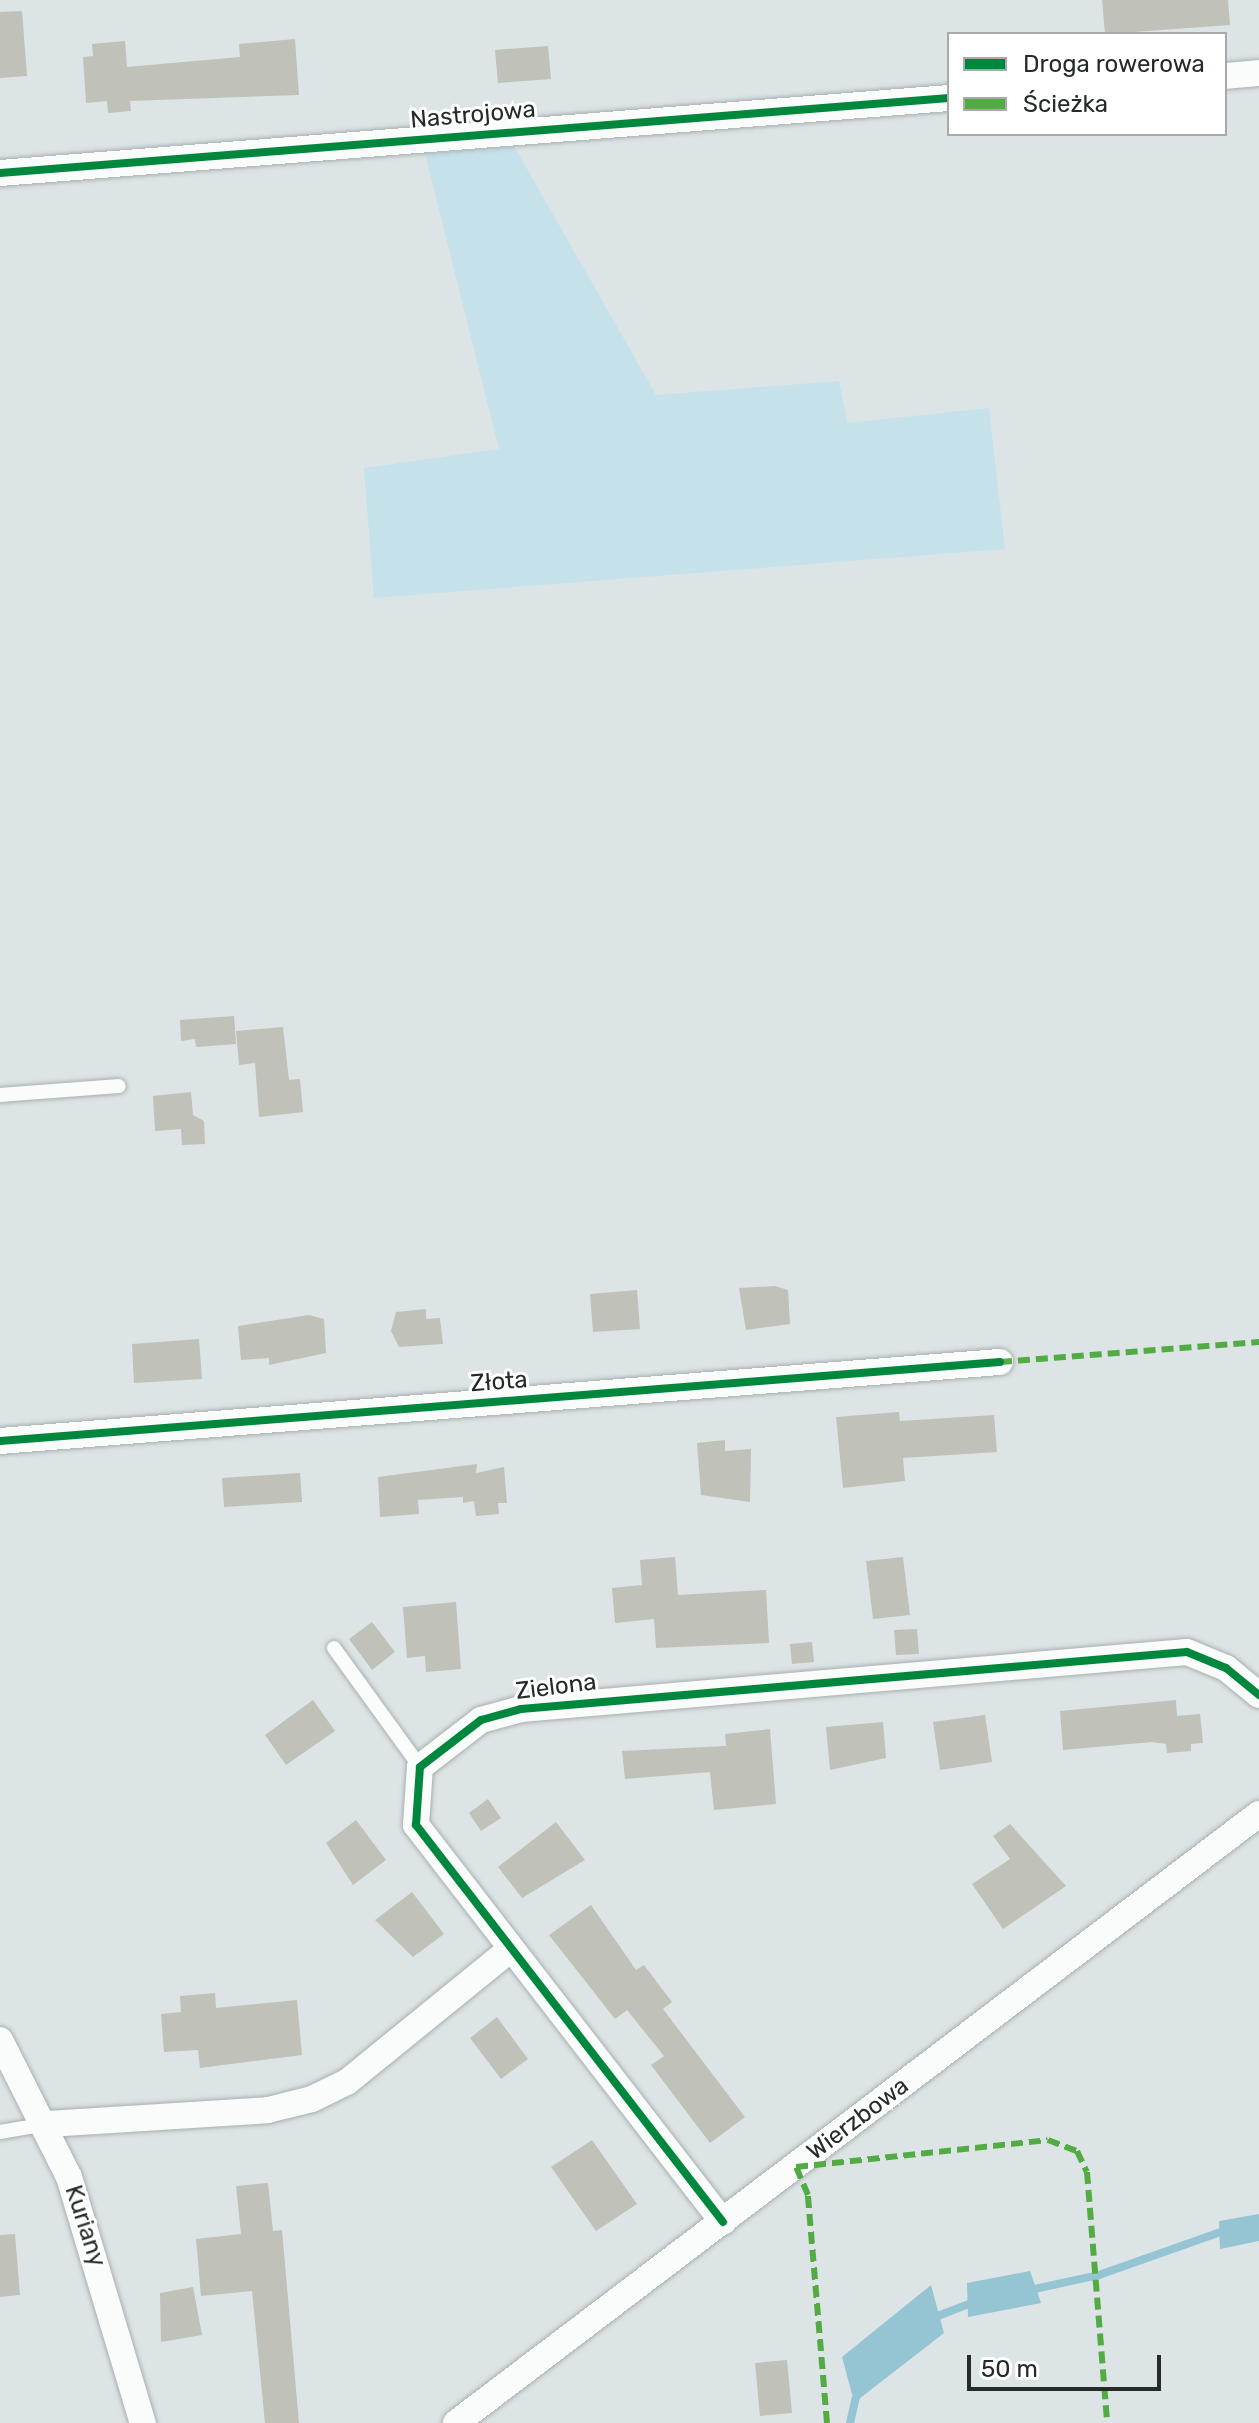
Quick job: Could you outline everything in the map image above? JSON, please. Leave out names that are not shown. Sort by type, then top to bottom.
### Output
[{"type":"street","points":[[1227,76],[1259,73]]},
{"type":"street","name":"Nastrojowa","points":[[0,173],[947,98]]},
{"type":"street","name":"Złota","points":[[0,1441],[1000,1362]]},
{"type":"street","name":"Zielona","points":[[420,1767],[481,1720],[521,1709],[949,1672],[1187,1652],[1226,1668],[1259,1695]]},
{"type":"street","points":[[420,1767],[416,1825],[507,1952],[723,2222]]},
{"type":"street","name":"Wierzbowa","points":[[456,2423],[1259,1814]]},
{"type":"street","points":[[48,2124],[268,2110],[312,2099],[347,2082],[507,1952]]},
{"type":"street","name":"Kuriany","points":[[0,2040],[48,2124],[90,2237],[143,2423]]},
{"type":"lane","points":[[0,1095],[119,1086]]},
{"type":"lane","points":[[334,1648],[420,1767]]},
{"type":"lane","points":[[0,2132],[48,2124]]},
{"type":"shaded area","points":[[514,146],[656,395],[839,381],[847,423],[989,408],[1005,549],[374,598],[364,468],[499,449],[425,154]]},
{"type":"water","points":[[1259,2214],[1259,2241],[1220,2249],[1219,2221]]},
{"type":"water","points":[[1030,2271],[1041,2303],[968,2317],[967,2283]]},
{"type":"water","points":[[931,2285],[944,2333],[859,2399],[852,2394],[842,2357]]},
{"type":"building","points":[[1102,0],[1228,0],[1230,25],[1105,32]]},
{"type":"building","points":[[22,11],[27,76],[0,78],[0,12]]},
{"type":"building","points":[[295,39],[299,95],[130,101],[131,111],[108,113],[107,101],[86,103],[83,57],[93,56],[92,44],[125,41],[127,67],[240,57],[239,44]]},
{"type":"building","points":[[548,46],[551,79],[498,83],[495,50]]},
{"type":"building","points":[[234,1016],[236,1044],[196,1047],[195,1039],[181,1041],[180,1020]]},
{"type":"building","points":[[283,1027],[289,1080],[300,1079],[303,1112],[259,1117],[255,1063],[239,1065],[236,1031]]},
{"type":"building","points":[[191,1092],[193,1115],[204,1121],[205,1144],[182,1145],[181,1129],[155,1131],[153,1096]]},
{"type":"building","points":[[775,1286],[788,1290],[790,1324],[746,1330],[739,1288]]},
{"type":"building","points":[[637,1290],[640,1329],[593,1332],[590,1294]]},
{"type":"building","points":[[426,1309],[426,1319],[440,1318],[443,1344],[399,1347],[391,1331],[396,1312]]},
{"type":"building","points":[[309,1315],[324,1319],[326,1353],[269,1365],[269,1358],[241,1360],[238,1326]]},
{"type":"building","points":[[199,1339],[202,1379],[134,1383],[132,1344]]},
{"type":"building","points":[[899,1412],[900,1421],[994,1415],[997,1452],[903,1458],[905,1481],[843,1488],[836,1417]]},
{"type":"building","points":[[725,1440],[725,1451],[751,1449],[750,1502],[701,1495],[697,1443]]},
{"type":"building","points":[[477,1464],[476,1473],[504,1467],[507,1503],[498,1503],[499,1514],[476,1516],[474,1501],[463,1503],[463,1497],[418,1500],[419,1514],[380,1517],[378,1477]]},
{"type":"building","points":[[300,1473],[302,1502],[224,1507],[222,1478]]},
{"type":"building","points":[[675,1557],[678,1595],[766,1590],[769,1643],[656,1648],[654,1619],[615,1623],[612,1588],[642,1585],[640,1560]]},
{"type":"building","points":[[903,1557],[910,1615],[873,1619],[866,1561]]},
{"type":"building","points":[[456,1602],[461,1669],[426,1672],[425,1656],[407,1658],[403,1607]]},
{"type":"building","points":[[372,1622],[395,1652],[372,1670],[349,1639]]},
{"type":"building","points":[[917,1629],[919,1654],[896,1655],[894,1630]]},
{"type":"building","points":[[812,1642],[814,1662],[792,1664],[790,1644]]},
{"type":"building","points":[[313,1700],[335,1731],[286,1765],[265,1735]]},
{"type":"building","points":[[1176,1700],[1177,1716],[1200,1714],[1203,1743],[1191,1744],[1191,1751],[1167,1753],[1166,1744],[1152,1742],[1063,1750],[1060,1711]]},
{"type":"building","points":[[985,1715],[992,1762],[940,1770],[933,1722]]},
{"type":"building","points":[[883,1722],[886,1758],[830,1770],[826,1727]]},
{"type":"building","points":[[770,1729],[776,1804],[714,1810],[710,1772],[625,1779],[622,1751],[726,1746],[725,1734]]},
{"type":"building","points":[[488,1799],[501,1818],[481,1831],[469,1813]]},
{"type":"building","points":[[356,1820],[386,1860],[353,1885],[326,1843]]},
{"type":"building","points":[[556,1822],[585,1860],[522,1898],[498,1867]]},
{"type":"building","points":[[1010,1824],[1066,1886],[1003,1929],[972,1884],[1010,1859],[993,1836]]},
{"type":"building","points":[[412,1892],[444,1934],[413,1957],[375,1920]]},
{"type":"building","points":[[591,1905],[636,1970],[644,1965],[672,2002],[663,2009],[745,2117],[710,2143],[651,2065],[664,2056],[627,2010],[615,2019],[549,1935]]},
{"type":"building","points":[[215,1993],[216,2008],[297,2000],[302,2055],[200,2068],[198,2050],[164,2052],[161,2014],[181,2012],[180,1996]]},
{"type":"building","points":[[497,2017],[528,2059],[501,2079],[470,2038]]},
{"type":"building","points":[[592,2140],[637,2204],[596,2231],[551,2167]]},
{"type":"building","points":[[268,2183],[273,2231],[282,2230],[299,2423],[265,2423],[252,2291],[201,2296],[196,2239],[241,2234],[236,2186]]},
{"type":"building","points":[[15,2234],[20,2295],[0,2297],[0,2235]]},
{"type":"building","points":[[193,2287],[202,2335],[161,2342],[160,2293]]},
{"type":"building","points":[[787,2360],[792,2413],[760,2416],[755,2363]]},
{"type":"waterway","points":[[1030,2290],[1099,2275],[1226,2230]]},
{"type":"waterway","points":[[935,2317],[974,2302]]},
{"type":"waterway","points":[[850,2423],[858,2389]]},
{"type":"marked path","points":[[1000,1362],[1259,1342]]},
{"type":"marked path","points":[[827,2423],[808,2195],[796,2167],[1048,2140],[1077,2151],[1087,2172],[1107,2423]]},
{"type":"cycle path","points":[[0,173],[947,98]]},
{"type":"cycle path","points":[[0,1441],[1000,1362]]},
{"type":"cycle path","points":[[723,2222],[416,1825],[420,1767],[481,1720],[521,1709],[1187,1652],[1226,1668],[1259,1695]]}]
